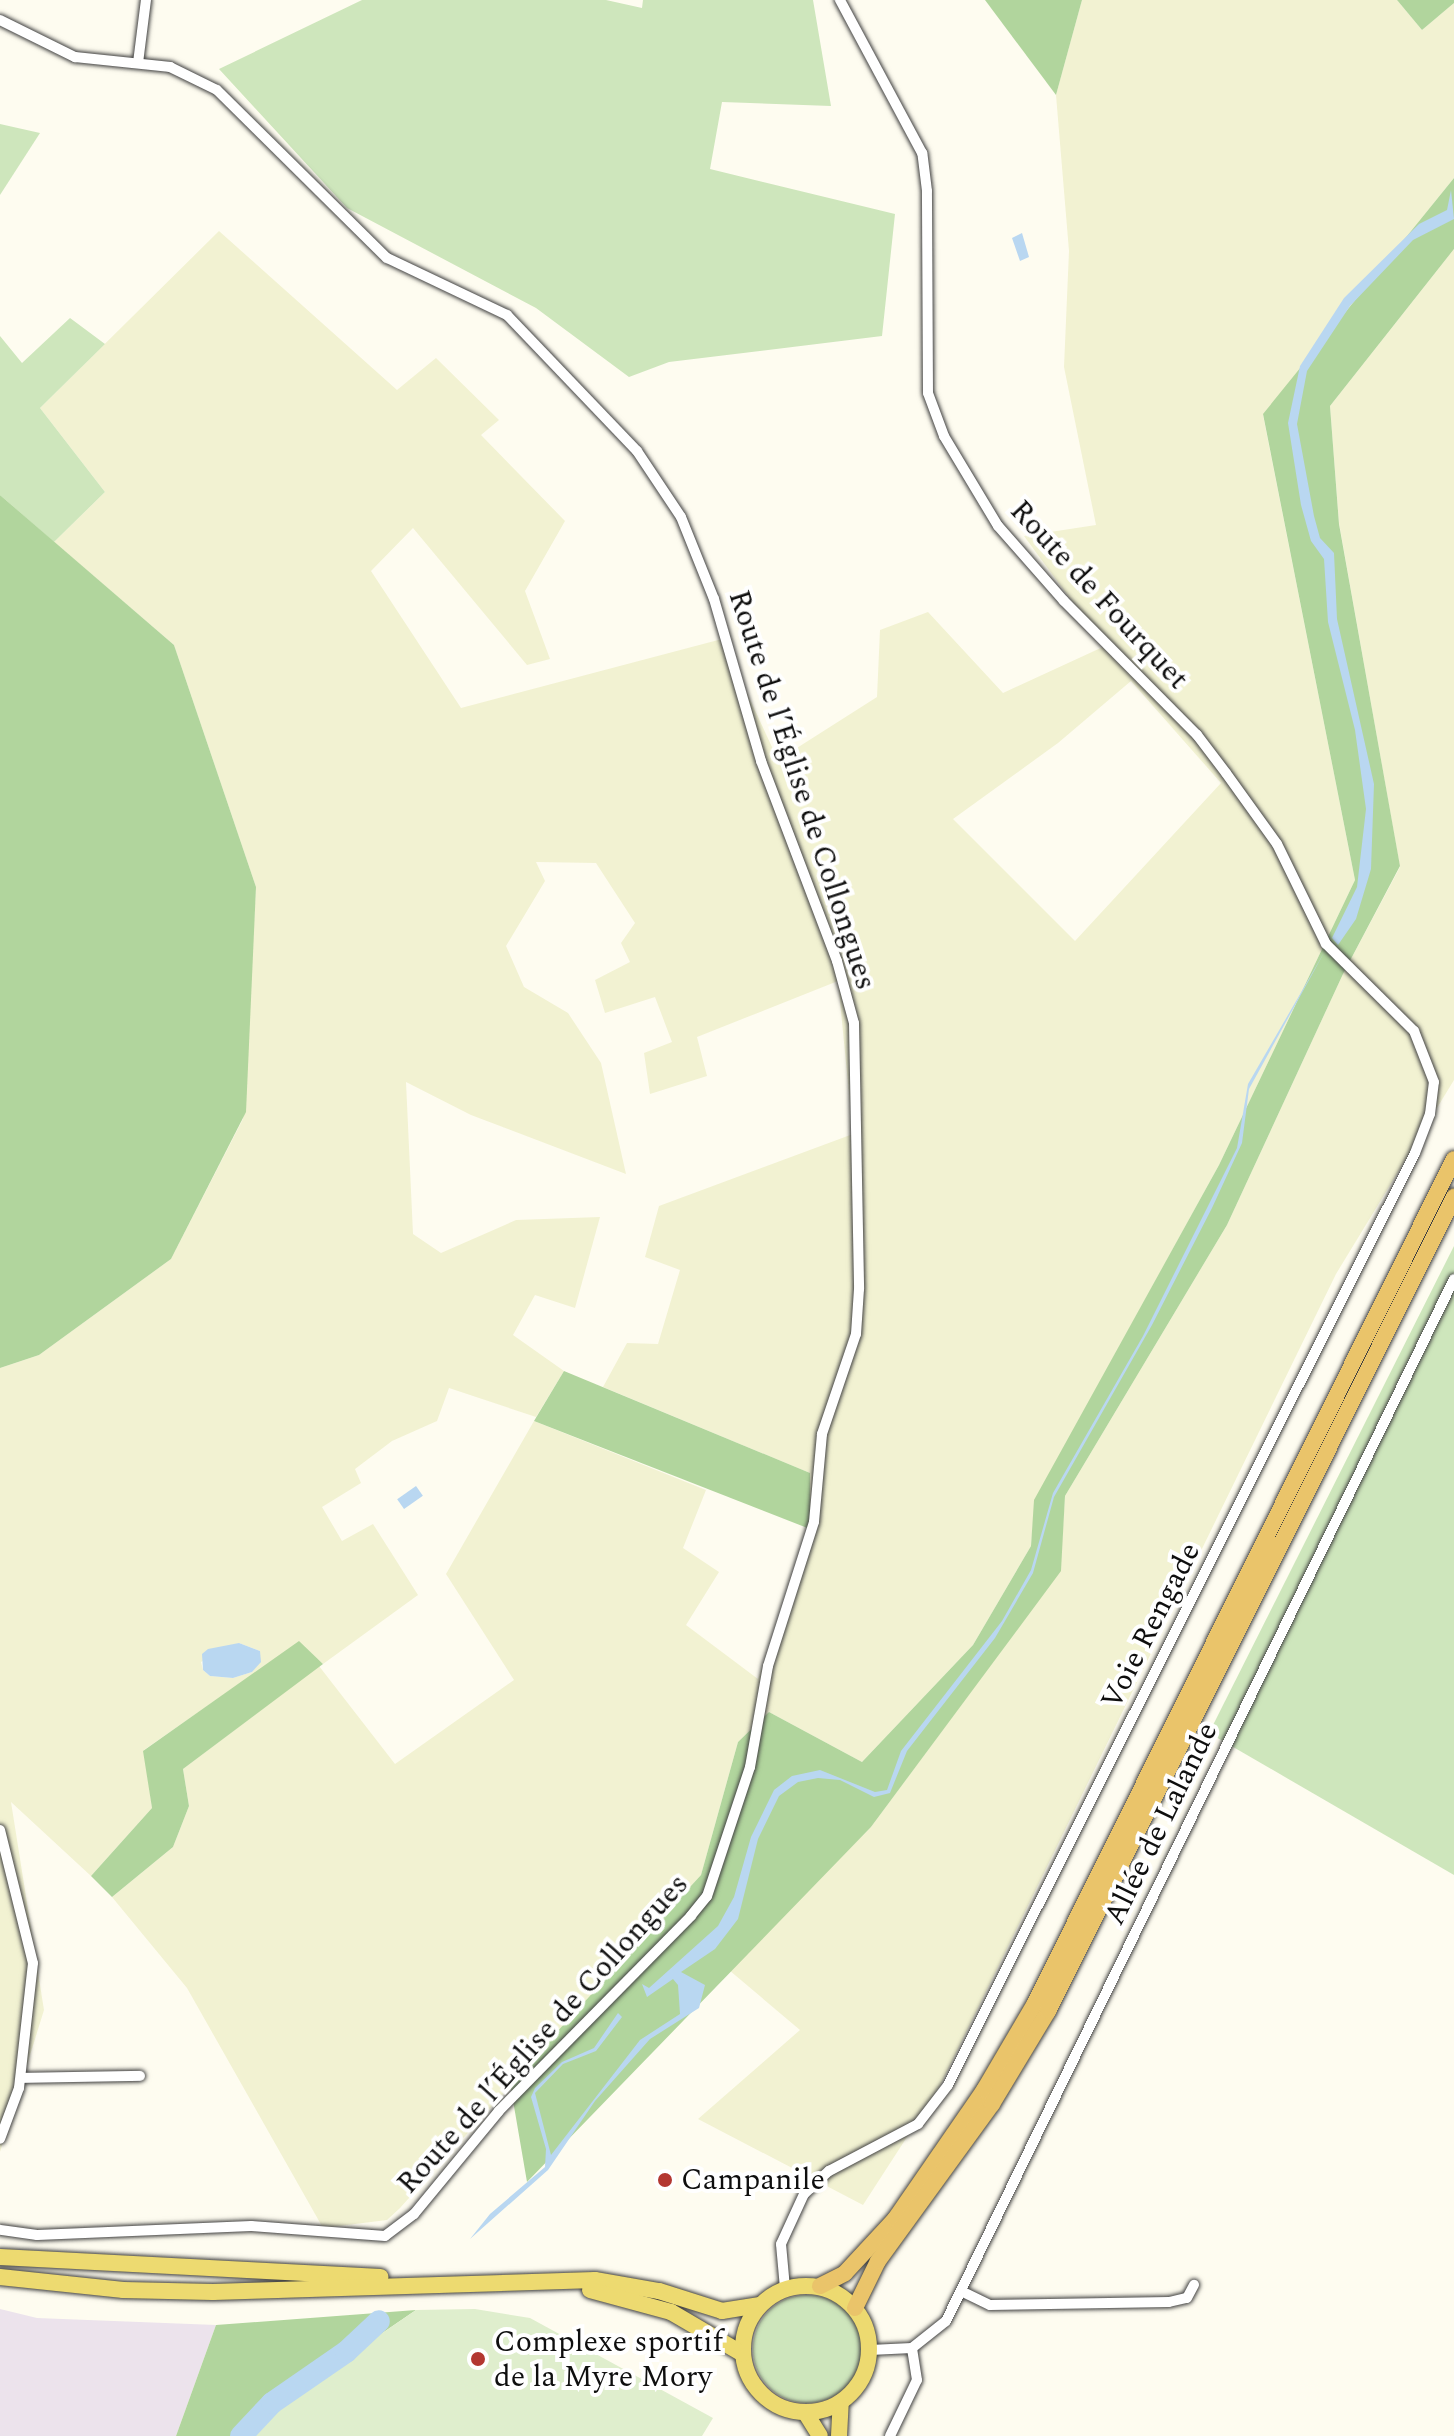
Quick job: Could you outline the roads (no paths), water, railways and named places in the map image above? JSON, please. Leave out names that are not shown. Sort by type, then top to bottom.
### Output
[{"type":"highway","points":[[820,2286],[845,2273],[895,2219],[984,2090],[1035,2003],[1454,1159]]},
{"type":"highway","points":[[855,2308],[878,2261],[992,2104],[1048,2011],[1454,1197]]},
{"type":"main road","points":[[0,2257],[466,2282]]},
{"type":"main road","points":[[0,2277],[44,2283],[213,2292],[466,2282],[627,2284],[722,2311],[759,2305],[785,2288],[820,2286],[855,2308],[870,2350],[863,2378],[841,2402],[805,2412],[773,2403],[758,2390],[743,2354],[746,2328],[759,2305]]},
{"type":"main road","points":[[545,2282],[626,2296],[671,2312],[743,2354]]},
{"type":"main road","points":[[839,2436],[841,2402]]},
{"type":"main road","points":[[805,2412],[820,2436]]},
{"type":"street","points":[[138,63],[146,0]]},
{"type":"street","name":"Route de Fourquet","points":[[840,0],[922,153],[927,191],[928,393],[944,436],[998,526],[1064,601],[1197,735],[1234,784],[1277,844],[1337,959],[1414,1031]]},
{"type":"street","name":"Route de l’Église de Collongues","points":[[0,20],[75,57],[170,67],[217,90],[387,258],[507,315],[637,451],[681,517],[714,599],[761,761],[837,961],[854,1023],[856,1334],[822,1434],[814,1522],[768,1666],[750,1767],[707,1896],[499,2111],[414,2214],[385,2236],[251,2226],[37,2235],[0,2230]]},
{"type":"street","name":"Voie Rengade","points":[[785,2288],[784,2230],[814,2183],[918,2124],[948,2085],[1415,1153],[1430,1114],[1434,1082],[1414,1031]]},
{"type":"street","name":"Allée de Lalande","points":[[912,2348],[938,2333],[961,2291],[1454,1279]]},
{"type":"street","points":[[0,1830],[33,1963],[21,2078],[0,2139]]},
{"type":"street","points":[[21,2078],[140,2076]]},
{"type":"street","points":[[0,2285],[44,2283]]},
{"type":"street","points":[[961,2291],[990,2305],[1154,2302],[1182,2300],[1194,2285]]},
{"type":"street","points":[[870,2350],[912,2348],[917,2380],[890,2436]]},
{"type":"water","points":[[1451,190],[1454,219],[1413,240],[1350,306],[1307,371],[1297,424],[1320,538],[1334,553],[1337,619],[1374,784],[1371,869],[1356,919],[1338,945],[1332,938],[1357,887],[1366,809],[1355,730],[1328,622],[1324,559],[1311,541],[1301,505],[1288,423],[1300,366],[1344,298],[1419,224],[1447,210]]},
{"type":"water","points":[[1022,233],[1029,257],[1020,261],[1012,238]]},
{"type":"water","points":[[1325,951],[1249,1089],[1242,1143],[1212,1208],[1152,1325],[1054,1497],[1033,1573],[995,1638],[907,1751],[890,1793],[874,1797],[840,1780],[818,1778],[798,1782],[779,1796],[758,1839],[738,1919],[715,1949],[681,1972],[705,1985],[699,2008],[650,2039],[595,2101],[548,2170],[470,2239],[490,2214],[545,2167],[546,2149],[531,2097],[535,2088],[562,2062],[594,2048],[618,2013],[622,2017],[596,2051],[563,2064],[535,2093],[551,2155],[640,2040],[680,2014],[678,1985],[673,1979],[647,1997],[642,1984],[649,1988],[718,1926],[734,1897],[751,1837],[774,1790],[792,1776],[820,1770],[875,1792],[887,1790],[901,1751],[1002,1621],[1031,1570],[1053,1493],[1143,1336],[1237,1148],[1248,1084]]},
{"type":"water","points":[[416,1486],[423,1496],[404,1509],[397,1499]]},
{"type":"water","points":[[239,1643],[260,1651],[261,1662],[252,1672],[233,1678],[210,1676],[203,1670],[202,1654],[208,1649]]},
{"type":"waterway","points":[[241,2436],[272,2403],[346,2352],[379,2321]]},
{"type":"place","name":"Campanile","points":[[665,2180]]},
{"type":"place","name":"Complexe sportif de la Myre Mory","points":[[478,2359]]}]
